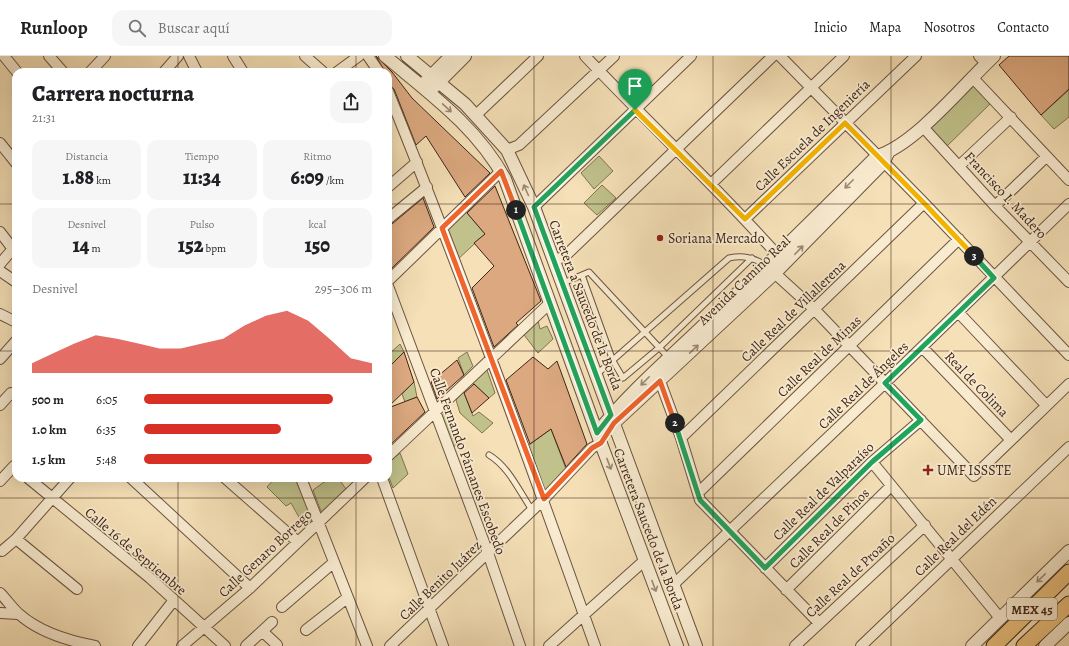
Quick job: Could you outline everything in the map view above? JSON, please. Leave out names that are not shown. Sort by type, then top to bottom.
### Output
[{"type":"main road","name":"MEX 45","points":[[994,646],[1069,572]]},
{"type":"main road","name":"MEX 45","points":[[1024,646],[1044,627],[1067,612]]},
{"type":"main road","points":[[989,646],[1014,626]]},
{"type":"main road","points":[[1028,646],[1044,627]]},
{"type":"street","points":[[4,56],[14,68]]},
{"type":"street","points":[[49,56],[60,68]]},
{"type":"street","points":[[94,68],[105,56]]},
{"type":"street","points":[[168,68],[178,56]]},
{"type":"street","points":[[188,56],[195,68]]},
{"type":"street","points":[[233,56],[240,68]]},
{"type":"street","points":[[305,56],[318,68]]},
{"type":"street","points":[[342,68],[359,56]]},
{"type":"street","points":[[368,56],[376,68]]},
{"type":"street","name":"Carretera Saucedo de la Borda","points":[[385,56],[465,125],[494,158],[501,171],[550,303],[597,441],[645,560],[677,646]]},
{"type":"street","name":"Carretera a Saucedo de la Borda","points":[[407,56],[436,79],[476,115],[507,150],[534,207],[597,374],[696,646]]},
{"type":"street","points":[[436,79],[451,56]]},
{"type":"street","points":[[425,89],[465,56]]},
{"type":"street","points":[[476,115],[538,56]]},
{"type":"street","points":[[585,56],[635,110],[745,219],[781,259]]},
{"type":"street","points":[[507,150],[519,145],[614,56]]},
{"type":"street","points":[[534,207],[692,56]]},
{"type":"street","points":[[553,260],[564,257],[774,56]]},
{"type":"street","points":[[780,56],[845,123],[883,157],[994,278],[1069,356]]},
{"type":"street","points":[[711,184],[844,56]]},
{"type":"street","name":"Calle Escuela de Ingeniería","points":[[745,219],[916,56]]},
{"type":"street","name":"Avenida Camino Real","points":[[613,419],[772,269],[883,157],[923,127],[972,77],[986,58]]},
{"type":"street","points":[[972,77],[1069,180]]},
{"type":"street","points":[[392,102],[427,187],[544,499],[595,646]]},
{"type":"street","points":[[959,166],[1011,117]]},
{"type":"street","name":"Francisco I. Madero","points":[[923,127],[995,206],[1069,282]]},
{"type":"street","points":[[0,143],[12,158]]},
{"type":"street","points":[[995,206],[1046,157]]},
{"type":"street","points":[[392,184],[417,162]]},
{"type":"street","points":[[392,278],[501,171]]},
{"type":"street","points":[[392,216],[427,187]]},
{"type":"street","name":"Calle Real de Villallerena","points":[[681,438],[924,203]]},
{"type":"street","name":"Calle Real de Ángeles","points":[[674,584],[885,383],[1069,204]]},
{"type":"street","points":[[0,232],[12,245]]},
{"type":"street","name":"Calle Real de Minas","points":[[698,493],[959,239]]},
{"type":"street","points":[[0,264],[12,249]]},
{"type":"street","points":[[772,269],[814,309],[974,476],[1069,384]]},
{"type":"street","points":[[0,271],[12,279]]},
{"type":"street","name":"Calle Fernando Pámanes Escobedo","points":[[392,297],[488,553],[520,646]]},
{"type":"street","points":[[392,452],[550,303]]},
{"type":"street","points":[[958,312],[1046,406]]},
{"type":"street","points":[[0,314],[12,320]]},
{"type":"street","points":[[0,359],[12,346]]},
{"type":"street","name":"Real de Colima","points":[[922,347],[1011,440]]},
{"type":"street","name":"Avenida Camino Real","points":[[613,419],[660,381],[673,362]]},
{"type":"street","points":[[660,381],[681,438],[700,500],[819,623]]},
{"type":"street","points":[[0,405],[11,393]]},
{"type":"street","points":[[597,441],[613,419]]},
{"type":"street","name":"Calle Real de Valparaíso","points":[[765,568],[872,462],[921,420]]},
{"type":"street","name":"Calle Benito Juárez","points":[[390,646],[431,609],[544,499],[597,441]]},
{"type":"street","name":"Calle Real del Edén","points":[[861,646],[1069,447]]},
{"type":"street","points":[[872,462],[1000,618]]},
{"type":"street","points":[[0,482],[12,469]]},
{"type":"street","name":"Calle 16 de Septiembre","points":[[33,482],[174,600],[225,646]]},
{"type":"street","points":[[2,551],[16,539],[66,482]]},
{"type":"street","points":[[135,482],[250,588]]},
{"type":"street","points":[[230,482],[298,542]]},
{"type":"street","points":[[303,482],[319,522],[333,563],[367,646]]},
{"type":"street","name":"Calle Genaro Borrego","points":[[182,646],[250,588],[361,482]]},
{"type":"street","points":[[383,482],[431,609],[443,646]]},
{"type":"street","name":"Calle Real de Pinos","points":[[786,590],[891,486]]},
{"type":"street","name":"Calle Real de Proaño","points":[[795,646],[925,525]]},
{"type":"street","points":[[16,539],[77,589]]},
{"type":"street","points":[[972,646],[1069,551]]},
{"type":"street","points":[[549,646],[645,560]]},
{"type":"street","points":[[282,607],[333,563]]},
{"type":"street","points":[[0,593],[18,614],[36,626],[67,643],[95,646]]},
{"type":"street","points":[[306,630],[347,598]]},
{"type":"street","points":[[138,646],[174,600]]},
{"type":"street","points":[[1045,646],[1067,612]]},
{"type":"street","points":[[0,613],[18,614]]},
{"type":"street","points":[[246,646],[272,622]]},
{"type":"street","points":[[262,631],[278,645]]},
{"type":"lane","points":[[597,374],[729,258],[740,256],[752,258],[772,269]]},
{"type":"lane","points":[[582,275],[613,361],[623,378],[660,347],[752,258]]},
{"type":"lane","points":[[562,284],[589,272],[673,362]]},
{"type":"lane","points":[[489,456],[498,461],[506,470],[532,510]]},
{"type":"green space","points":[[972,77],[994,100],[944,149],[923,127]]},
{"type":"green space","points":[[1069,90],[1069,117],[1054,129],[1041,115]]},
{"type":"green space","points":[[599,156],[613,171],[594,189],[581,173]]},
{"type":"green space","points":[[602,185],[616,198],[597,215],[584,203]]},
{"type":"green space","points":[[463,208],[485,234],[455,262],[442,228]]},
{"type":"green space","points":[[537,316],[540,329],[547,326],[553,339],[538,353],[521,331]]},
{"type":"green space","points":[[400,344],[404,352],[392,364],[392,351]]},
{"type":"green space","points":[[467,352],[473,366],[464,375],[458,358]]},
{"type":"green space","points":[[487,370],[495,393],[489,398],[473,383]]},
{"type":"green space","points":[[414,382],[417,397],[405,402],[402,394]]},
{"type":"green space","points":[[464,392],[473,416],[479,412],[493,423],[482,433],[460,413],[456,400]]},
{"type":"green space","points":[[449,406],[456,427],[452,433],[457,443],[450,452],[435,412]]},
{"type":"green space","points":[[551,429],[566,469],[542,493],[525,448]]},
{"type":"green space","points":[[400,453],[408,474],[393,488],[391,482],[392,482],[392,460]]},
{"type":"green space","points":[[271,482],[303,482],[318,519],[305,528],[291,503],[286,506],[267,487]]},
{"type":"green space","points":[[324,482],[341,482],[346,489],[322,514],[313,490]]},
{"type":"building","points":[[376,56],[388,68],[383,68]]},
{"type":"building","points":[[1009,56],[1069,56],[1069,89],[1041,115],[999,65]]},
{"type":"building","points":[[392,72],[412,98],[490,173],[465,197],[426,136],[416,145],[394,89],[392,88]]},
{"type":"building","points":[[495,186],[541,301],[516,323],[518,325],[494,347],[472,288],[494,266],[474,243],[485,234],[467,213]]},
{"type":"building","points":[[423,198],[434,227],[392,268],[392,224]]},
{"type":"building","points":[[404,352],[414,382],[392,403],[392,364]]},
{"type":"building","points":[[533,357],[548,369],[557,361],[587,444],[566,467],[551,429],[530,444],[506,380]]},
{"type":"building","points":[[457,360],[464,375],[437,399],[431,382]]},
{"type":"building","points":[[474,384],[489,398],[472,413],[464,393]]},
{"type":"building","points":[[417,397],[425,412],[392,443],[392,406]]},
{"type":"place","name":"Soriana Mercado","points":[[660,238]]},
{"type":"place","name":"UMF ISSSTE","points":[[928,470]]},
{"type":"route","points":[[635,110],[745,219],[845,123],[924,203],[994,278],[885,383],[921,420],[872,462],[765,568],[700,500],[681,438],[660,381],[614,423],[601,443],[592,448],[544,499],[442,228],[501,171],[597,433],[611,415],[534,207],[635,110]]}]
